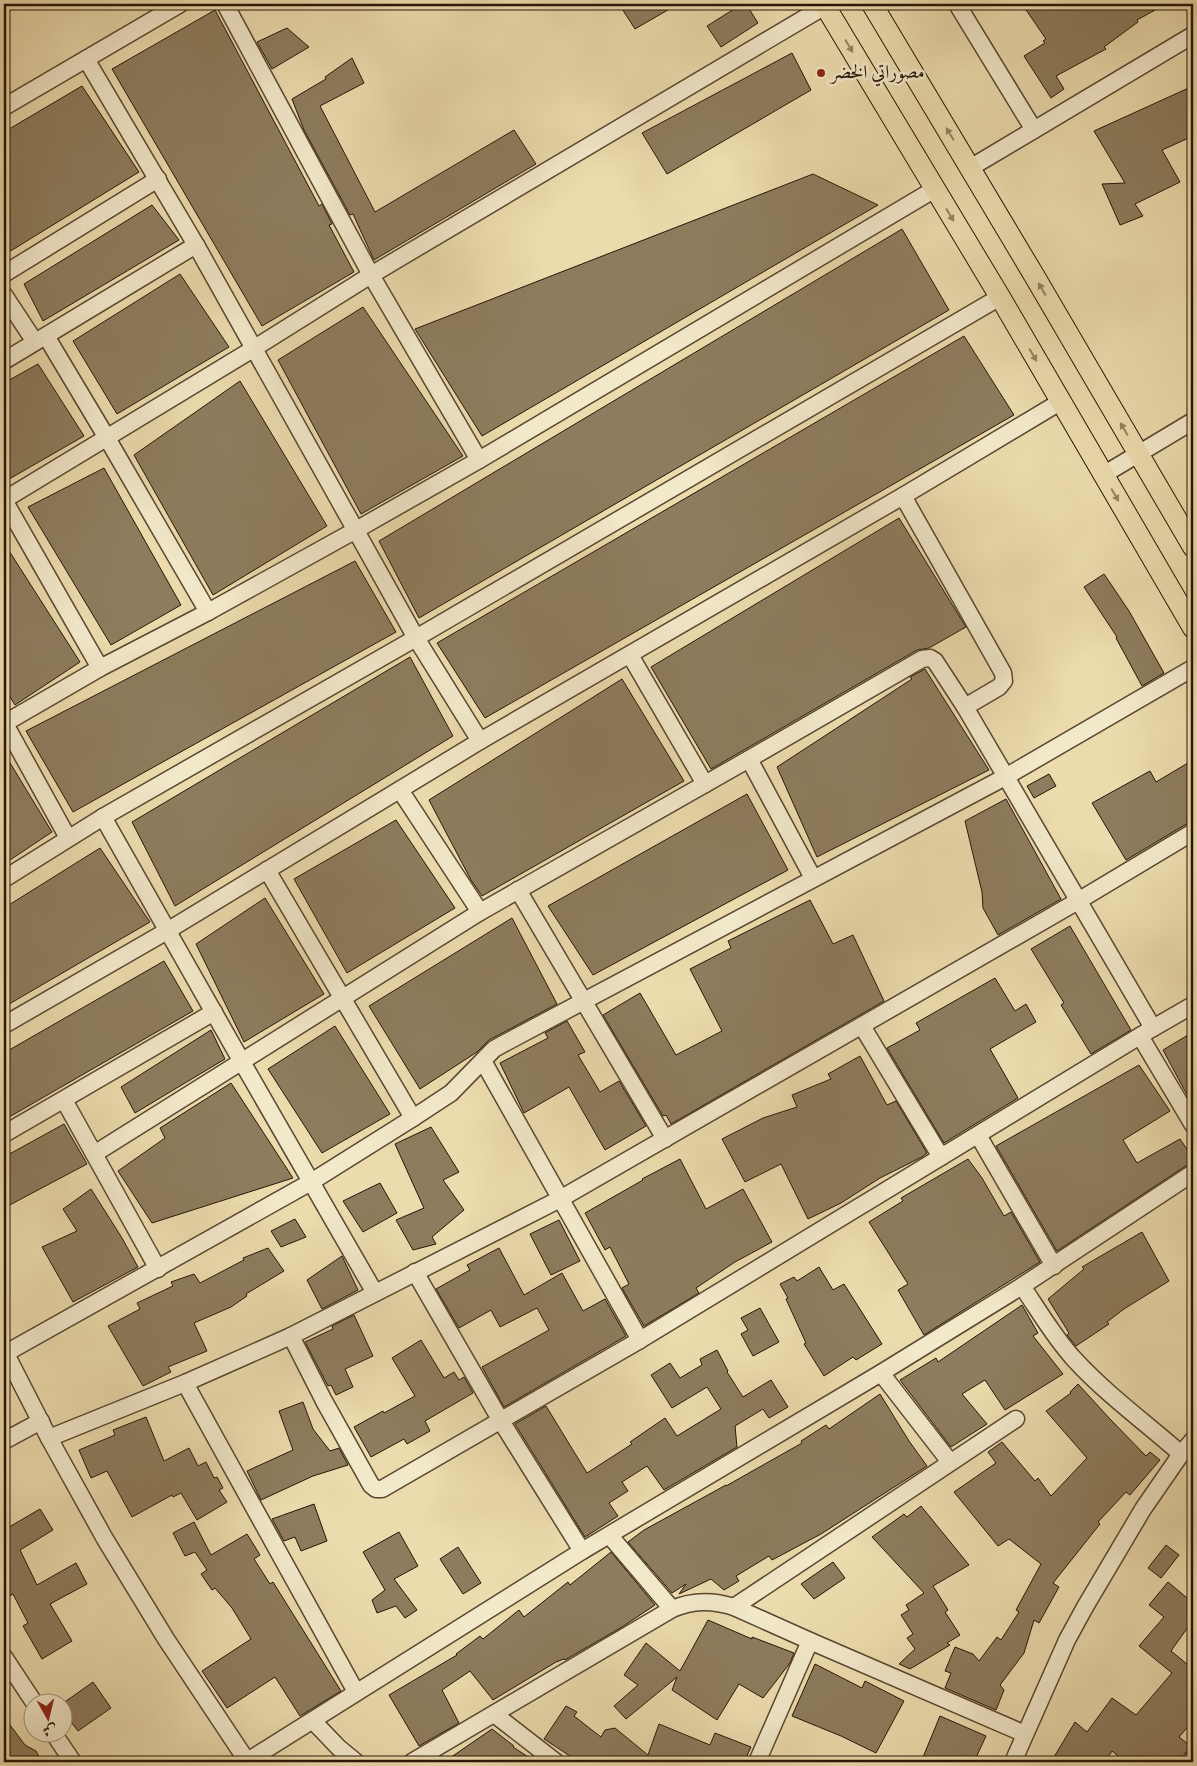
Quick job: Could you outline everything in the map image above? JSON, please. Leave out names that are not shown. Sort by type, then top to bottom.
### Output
[{"type":"main road","points":[[872,4],[1193,547]]},
{"type":"main road","points":[[825,5],[1000,297],[1193,628]]},
{"type":"street","points":[[4,107],[180,4]]},
{"type":"street","points":[[224,4],[371,275],[479,460]]},
{"type":"street","points":[[957,4],[1034,130]]},
{"type":"street","points":[[100,668],[4,500],[371,275],[825,5]]},
{"type":"street","points":[[970,168],[1193,35]]},
{"type":"street","points":[[86,60],[196,245],[416,638],[480,741]]},
{"type":"street","points":[[4,274],[158,179]]},
{"type":"street","points":[[68,838],[4,722],[100,668],[208,612],[479,460],[935,189]]},
{"type":"street","points":[[4,361],[196,245]]},
{"type":"street","points":[[4,295],[40,339],[107,438],[208,612]]},
{"type":"street","points":[[4,879],[68,838],[416,638],[1000,297]]},
{"type":"street","points":[[4,1024],[167,931],[480,741],[903,496],[1060,402]]},
{"type":"street","points":[[1104,475],[1193,421]]},
{"type":"street","points":[[903,496],[1003,673],[1004,681],[999,687],[965,708]]},
{"type":"street","points":[[630,655],[705,784]]},
{"type":"street","points":[[94,1154],[480,912],[922,659],[930,658],[935,661],[1007,776],[1078,901],[1147,1032],[1193,1125]]},
{"type":"street","points":[[1193,668],[1007,776],[503,1044],[451,1093],[311,1182],[158,1269],[5,1352],[49,1438],[105,1539],[166,1640],[246,1762],[582,1551],[610,1536],[1022,1286],[1193,1173]]},
{"type":"street","points":[[750,759],[813,878]]},
{"type":"street","points":[[400,790],[480,912]]},
{"type":"street","points":[[104,817],[167,931],[375,1293]]},
{"type":"street","points":[[49,1438],[186,1383],[291,1336],[560,1199],[1078,901],[1193,832]]},
{"type":"street","points":[[267,870],[413,1118]]},
{"type":"street","points":[[518,890],[665,1139]]},
{"type":"street","points":[[291,1336],[324,1401],[371,1485],[376,1489],[382,1489],[640,1340],[1193,1005]]},
{"type":"street","points":[[4,1134],[214,1012]]},
{"type":"street","points":[[862,1026],[941,1158]]},
{"type":"street","points":[[483,1061],[640,1340]]},
{"type":"street","points":[[64,1100],[158,1269]]},
{"type":"street","points":[[978,1134],[1054,1266]]},
{"type":"street","points":[[415,1272],[501,1421],[582,1551]]},
{"type":"street","points":[[1022,1286],[1062,1345],[1074,1359],[1181,1454]]},
{"type":"street","points":[[880,1373],[950,1462]]},
{"type":"street","points":[[186,1383],[356,1692]]},
{"type":"street","points":[[734,1607],[1016,1418]]},
{"type":"street","points":[[4,1441],[41,1421]]},
{"type":"street","points":[[1013,1762],[1067,1640],[1085,1606],[1143,1509],[1181,1454],[1193,1440]]},
{"type":"street","points":[[610,1536],[672,1608]]},
{"type":"street","points":[[412,1762],[672,1608],[682,1604],[702,1601],[724,1603],[734,1607],[1025,1734]]},
{"type":"street","points":[[757,1762],[810,1641]]},
{"type":"street","points":[[4,1657],[28,1694]]},
{"type":"street","points":[[494,1714],[556,1762]]},
{"type":"street","points":[[312,1721],[336,1755],[356,1762]]},
{"type":"street","points":[[61,1744],[73,1762]]},
{"type":"building","points":[[619,4],[678,4],[635,29]]},
{"type":"building","points":[[742,4],[746,4],[758,23],[721,47],[707,26]]},
{"type":"building","points":[[1022,4],[1166,4],[1137,20],[1138,22],[1104,47],[1106,49],[1056,76],[1064,89],[1051,98],[1024,56],[1045,43],[1043,41],[1046,39]]},
{"type":"building","points":[[215,10],[319,206],[322,204],[332,224],[329,225],[354,272],[262,326],[112,69]]},
{"type":"building","points":[[287,28],[309,47],[272,69],[257,42]]},
{"type":"building","points":[[792,53],[811,90],[667,174],[642,133]]},
{"type":"building","points":[[352,58],[364,83],[320,106],[375,212],[514,130],[536,164],[374,260],[353,214],[350,215],[304,130],[292,99],[326,79],[325,77]]},
{"type":"building","points":[[82,86],[139,172],[4,255],[4,132]]},
{"type":"building","points":[[1193,86],[1193,136],[1162,150],[1180,182],[1135,204],[1143,216],[1120,225],[1102,184],[1125,183],[1094,131]]},
{"type":"building","points":[[813,174],[878,205],[482,436],[415,329]]},
{"type":"building","points":[[152,205],[179,240],[43,321],[24,284]]},
{"type":"building","points":[[902,229],[949,310],[419,618],[379,541]]},
{"type":"building","points":[[180,274],[229,347],[117,414],[73,341]]},
{"type":"building","points":[[363,307],[463,456],[361,514],[278,360]]},
{"type":"building","points":[[964,336],[1014,415],[485,718],[437,643]]},
{"type":"building","points":[[38,364],[84,436],[4,482],[4,383]]},
{"type":"building","points":[[240,381],[327,526],[213,595],[134,455]]},
{"type":"building","points":[[104,468],[181,605],[111,645],[28,507]]},
{"type":"building","points":[[899,518],[966,627],[929,648],[917,650],[711,769],[651,667]]},
{"type":"building","points":[[4,543],[80,662],[15,705],[4,687]]},
{"type":"building","points":[[355,561],[396,632],[73,812],[26,731]]},
{"type":"building","points":[[1104,574],[1129,611],[1164,673],[1142,686],[1117,637],[1084,587]]},
{"type":"building","points":[[410,657],[453,736],[175,906],[132,822]]},
{"type":"building","points":[[925,669],[989,770],[817,857],[777,767],[912,679],[910,677]]},
{"type":"building","points":[[622,679],[684,781],[482,896],[471,880],[429,800]]},
{"type":"building","points":[[4,753],[52,832],[4,864]]},
{"type":"building","points":[[1193,760],[1193,822],[1188,823],[1126,860],[1092,803],[1150,771],[1156,782]]},
{"type":"building","points":[[1049,774],[1056,786],[1034,798],[1027,786]]},
{"type":"building","points":[[747,794],[788,870],[593,975],[548,906]]},
{"type":"building","points":[[1006,799],[1061,899],[998,935],[983,908],[982,892],[965,821]]},
{"type":"building","points":[[396,820],[455,908],[347,973],[294,879]]},
{"type":"building","points":[[100,848],[150,922],[4,1007],[4,908]]},
{"type":"building","points":[[265,898],[324,994],[244,1042],[196,944]]},
{"type":"building","points":[[810,900],[833,944],[853,935],[884,1001],[671,1124],[666,1115],[663,1116],[603,1015],[640,993],[676,1055],[722,1031],[690,969],[731,948],[728,941]]},
{"type":"building","points":[[512,918],[557,1004],[489,1040],[477,1052],[420,1089],[369,1006]]},
{"type":"building","points":[[1070,926],[1131,1030],[1091,1054],[1061,1005],[1064,1003],[1031,949]]},
{"type":"building","points":[[164,961],[193,1011],[4,1120],[4,1053]]},
{"type":"building","points":[[995,978],[1015,1011],[1026,1004],[1036,1022],[990,1049],[1018,1098],[944,1143],[887,1048],[920,1030],[916,1023]]},
{"type":"building","points":[[567,1021],[585,1052],[578,1055],[600,1092],[619,1081],[646,1126],[605,1150],[569,1087],[524,1113],[500,1063],[548,1038],[545,1033]]},
{"type":"building","points":[[335,1026],[390,1114],[322,1153],[268,1069]]},
{"type":"building","points":[[211,1030],[225,1059],[135,1113],[121,1087]]},
{"type":"building","points":[[1193,1032],[1193,1106],[1163,1050]]},
{"type":"building","points":[[860,1056],[887,1105],[896,1101],[927,1153],[880,1178],[841,1203],[808,1219],[781,1164],[745,1182],[722,1139],[763,1118],[797,1107],[792,1095],[831,1079],[828,1074]]},
{"type":"building","points":[[1139,1065],[1170,1111],[1123,1140],[1137,1163],[1180,1139],[1193,1158],[1193,1163],[1187,1165],[1057,1251],[996,1146]]},
{"type":"building","points":[[231,1083],[293,1178],[152,1223],[118,1171],[165,1138],[160,1128]]},
{"type":"building","points":[[64,1124],[87,1164],[4,1208],[4,1157]]},
{"type":"building","points":[[431,1127],[459,1172],[443,1180],[464,1210],[432,1237],[436,1244],[413,1250],[396,1220],[424,1208],[395,1144]]},
{"type":"building","points":[[680,1159],[706,1209],[743,1189],[772,1242],[735,1262],[696,1288],[699,1293],[644,1326],[622,1288],[629,1284],[610,1247],[605,1250],[585,1213]]},
{"type":"building","points":[[968,1159],[982,1178],[1004,1216],[1011,1212],[1040,1262],[924,1335],[898,1290],[908,1284],[869,1222],[903,1201],[901,1198]]},
{"type":"building","points":[[380,1183],[397,1213],[363,1232],[343,1201]]},
{"type":"building","points":[[91,1189],[138,1267],[73,1302],[42,1247],[77,1231],[63,1209]]},
{"type":"building","points":[[295,1219],[306,1237],[281,1247],[271,1231]]},
{"type":"building","points":[[559,1220],[580,1261],[551,1275],[530,1234]]},
{"type":"building","points":[[1142,1232],[1169,1281],[1124,1309],[1107,1322],[1109,1324],[1076,1346],[1067,1335],[1069,1333],[1048,1299],[1084,1269],[1082,1267]]},
{"type":"building","points":[[268,1248],[284,1271],[246,1294],[247,1296],[231,1307],[194,1323],[207,1351],[168,1367],[171,1372],[143,1386],[108,1326],[140,1309],[137,1303],[173,1286],[171,1282],[194,1274],[200,1283],[244,1260],[243,1258]]},
{"type":"building","points":[[499,1248],[524,1295],[562,1273],[583,1311],[605,1299],[626,1336],[504,1407],[482,1367],[549,1330],[537,1308],[500,1327],[491,1310],[459,1328],[436,1289],[470,1270],[467,1265]]},
{"type":"building","points":[[342,1256],[358,1290],[322,1309],[307,1280]]},
{"type":"building","points":[[819,1267],[833,1290],[844,1284],[882,1344],[856,1360],[853,1357],[824,1376],[804,1344],[806,1343],[786,1299],[788,1298],[780,1284],[794,1277],[797,1281]]},
{"type":"building","points":[[1022,1305],[1038,1333],[1033,1336],[1063,1374],[1005,1410],[985,1380],[962,1394],[987,1424],[951,1447],[900,1380],[936,1358],[938,1362]]},
{"type":"building","points":[[760,1308],[779,1342],[753,1356],[741,1334],[748,1330],[741,1318]]},
{"type":"building","points":[[354,1315],[373,1356],[345,1369],[353,1387],[336,1395],[331,1385],[328,1386],[305,1342],[333,1329],[332,1326]]},
{"type":"building","points":[[421,1340],[444,1378],[454,1372],[459,1380],[464,1377],[473,1393],[425,1421],[430,1431],[407,1444],[404,1439],[371,1457],[354,1427],[415,1396],[392,1358]]},
{"type":"building","points":[[717,1350],[727,1372],[743,1397],[771,1380],[788,1407],[769,1418],[763,1409],[735,1426],[737,1447],[664,1490],[647,1466],[622,1482],[628,1491],[609,1503],[618,1516],[585,1537],[515,1424],[546,1406],[587,1473],[632,1444],[630,1442],[665,1418],[677,1436],[721,1409],[707,1387],[672,1408],[651,1375],[670,1363],[680,1378],[702,1365],[700,1359]]},
{"type":"building","points":[[1078,1384],[1146,1456],[1150,1452],[1160,1460],[1130,1495],[1126,1492],[1098,1522],[1100,1524],[1053,1583],[1059,1587],[1039,1623],[1034,1620],[1024,1653],[1000,1685],[1004,1690],[996,1710],[945,1688],[951,1673],[945,1671],[955,1647],[973,1654],[979,1661],[997,1637],[1001,1640],[1019,1612],[1016,1610],[1041,1564],[1009,1539],[998,1546],[954,1492],[996,1463],[988,1452],[1002,1442],[1035,1481],[1038,1478],[1051,1496],[1087,1458],[1046,1411],[1071,1393]]},
{"type":"building","points":[[880,1394],[927,1466],[821,1534],[772,1560],[769,1556],[736,1576],[739,1581],[724,1590],[711,1579],[679,1594],[686,1584],[672,1593],[628,1542],[644,1530],[802,1443],[801,1441],[826,1425],[829,1429]]},
{"type":"building","points":[[303,1402],[313,1429],[330,1451],[339,1448],[348,1465],[313,1476],[261,1500],[247,1471],[293,1450],[279,1411]]},
{"type":"building","points":[[146,1417],[164,1461],[189,1448],[198,1466],[206,1462],[214,1478],[217,1477],[223,1488],[219,1490],[227,1502],[197,1520],[181,1493],[173,1497],[172,1495],[132,1517],[107,1471],[91,1478],[79,1450],[115,1435],[113,1430]]},
{"type":"building","points":[[314,1504],[327,1541],[301,1551],[295,1537],[284,1541],[272,1519]]},
{"type":"building","points":[[921,1506],[969,1565],[933,1586],[948,1610],[945,1612],[960,1635],[947,1643],[950,1645],[910,1669],[899,1664],[915,1649],[907,1638],[913,1634],[901,1615],[909,1610],[906,1605],[924,1593],[872,1537],[904,1514],[907,1517]]},
{"type":"building","points":[[40,1509],[53,1530],[20,1550],[37,1585],[76,1563],[87,1584],[50,1604],[72,1641],[42,1659],[23,1626],[28,1623],[13,1594],[4,1599],[4,1530]]},
{"type":"building","points":[[194,1522],[211,1555],[247,1534],[260,1555],[254,1559],[270,1584],[273,1582],[341,1691],[300,1716],[275,1677],[227,1708],[202,1671],[251,1639],[232,1608],[215,1588],[212,1590],[201,1574],[207,1570],[195,1552],[185,1556],[173,1533]]},
{"type":"building","points":[[399,1532],[418,1566],[394,1579],[417,1610],[405,1618],[396,1606],[377,1613],[372,1600],[385,1590],[363,1552]]},
{"type":"building","points":[[1166,1545],[1179,1555],[1161,1578],[1148,1568]]},
{"type":"building","points":[[458,1547],[481,1583],[463,1594],[440,1559]]},
{"type":"building","points":[[611,1552],[655,1605],[622,1627],[565,1660],[556,1662],[493,1700],[470,1671],[442,1690],[459,1723],[419,1746],[389,1695],[457,1655],[480,1636],[483,1639],[519,1610],[524,1617],[568,1582],[570,1585]]},
{"type":"building","points":[[833,1562],[845,1578],[814,1599],[801,1584]]},
{"type":"building","points":[[1168,1582],[1193,1603],[1193,1620],[1171,1651],[1193,1669],[1193,1721],[1179,1737],[1192,1747],[1185,1753],[1181,1762],[1126,1762],[1112,1751],[1105,1762],[1051,1762],[1075,1722],[1087,1732],[1112,1698],[1136,1715],[1172,1673],[1139,1646],[1164,1617],[1149,1605]]},
{"type":"building","points":[[708,1620],[752,1639],[752,1637],[794,1653],[790,1663],[763,1698],[739,1684],[717,1720],[672,1690],[677,1677],[626,1719],[614,1706],[638,1685],[624,1675],[646,1643],[680,1671]]},
{"type":"building","points":[[815,1664],[862,1688],[865,1681],[904,1701],[876,1753],[792,1716]]},
{"type":"building","points":[[93,1682],[111,1708],[78,1731],[72,1723],[72,1697]]},
{"type":"building","points":[[566,1706],[577,1712],[574,1716],[601,1737],[605,1730],[615,1728],[648,1755],[659,1724],[710,1745],[715,1733],[751,1747],[744,1762],[579,1762],[544,1739]]},
{"type":"building","points":[[940,1716],[986,1736],[974,1762],[921,1762]]},
{"type":"building","points":[[4,1717],[22,1741],[22,1744],[36,1751],[42,1762],[4,1762]]},
{"type":"building","points":[[492,1729],[513,1747],[536,1762],[444,1762]]},
{"type":"place","name":"مصوراتي الخضر","points":[[821,73]]}]
